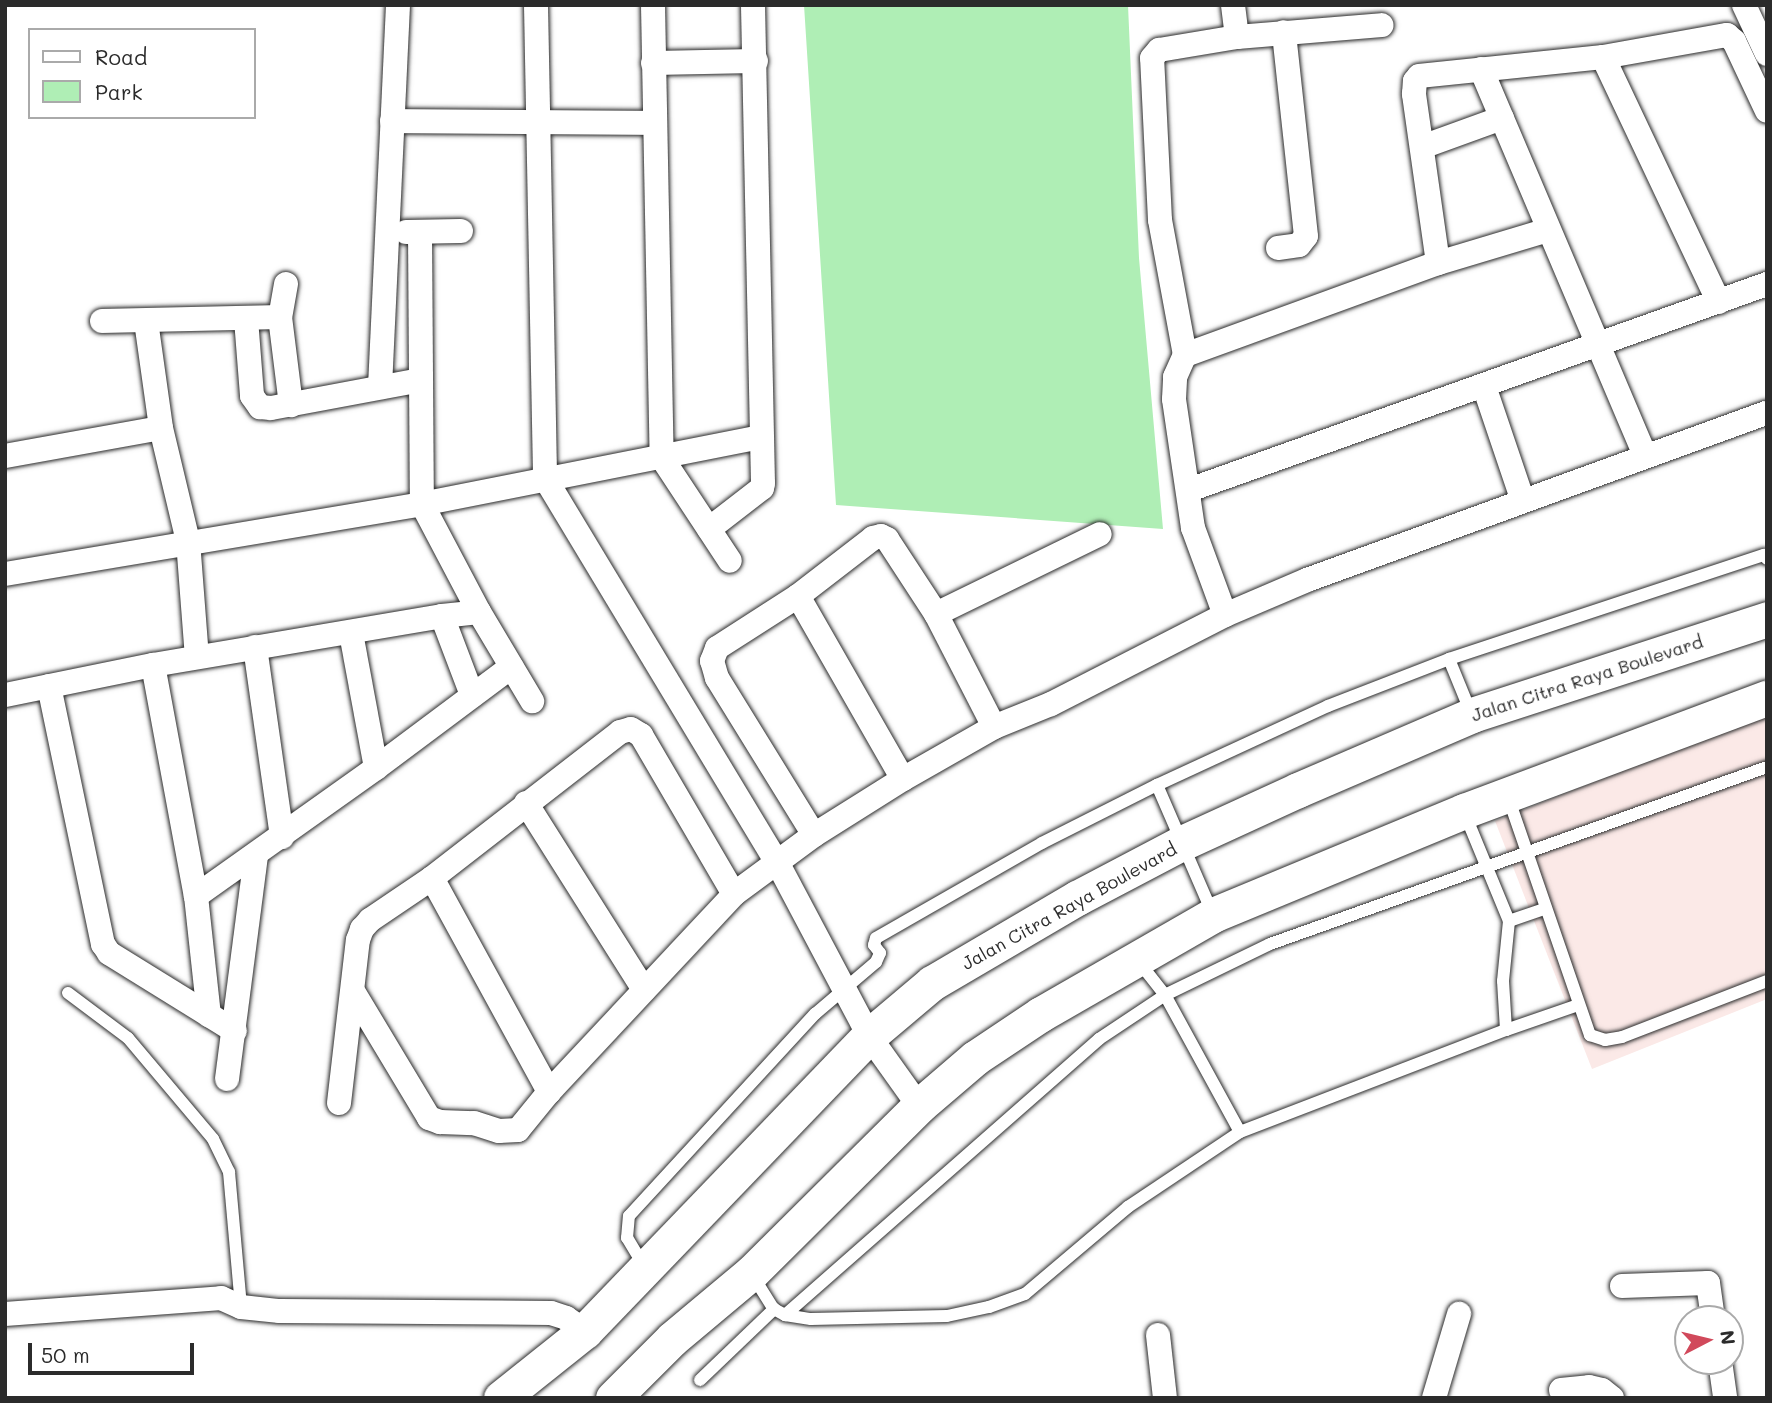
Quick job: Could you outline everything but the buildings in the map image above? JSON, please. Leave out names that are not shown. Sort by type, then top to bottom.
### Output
[{"type":"main road","name":"Jalan Citra Raya Boulevard","points":[[501,1398],[585,1331],[869,1036],[932,983],[1077,898],[1180,844],[1472,715],[1767,619]]},
{"type":"main road","points":[[630,1392],[672,1339],[751,1273],[919,1106],[997,1043],[1136,957],[1213,915],[1464,811],[1508,797],[1573,769],[1767,698]]},
{"type":"street","points":[[380,387],[398,5]]},
{"type":"street","points":[[536,5],[545,478],[777,862],[869,1036],[919,1106]]},
{"type":"street","points":[[653,5],[653,123],[662,458],[730,561]]},
{"type":"street","points":[[709,529],[762,488],[753,5]]},
{"type":"street","points":[[1233,5],[1237,37]]},
{"type":"street","points":[[1744,5],[1767,54]]},
{"type":"street","points":[[1225,615],[1200,553],[1173,387],[1185,355],[1160,220],[1152,58],[1159,50],[1237,37],[1381,25]]},
{"type":"street","points":[[1278,248],[1299,245],[1306,236],[1284,33]]},
{"type":"street","points":[[1438,263],[1413,86],[1417,77],[1603,57],[1727,36],[1734,41],[1767,111]]},
{"type":"street","points":[[1603,57],[1719,302]]},
{"type":"street","points":[[653,63],[755,61]]},
{"type":"street","points":[[1481,69],[1645,456]]},
{"type":"street","points":[[1422,147],[1502,118]]},
{"type":"street","points":[[392,121],[653,123]]},
{"type":"street","points":[[1185,355],[1438,263],[1548,230]]},
{"type":"street","points":[[388,233],[461,231]]},
{"type":"street","points":[[420,232],[422,504],[479,612],[532,701]]},
{"type":"street","points":[[286,284],[281,317],[291,405]]},
{"type":"street","points":[[1189,490],[1767,284]]},
{"type":"street","points":[[102,321],[281,317]]},
{"type":"street","points":[[246,319],[254,402],[265,408],[420,380]]},
{"type":"street","points":[[146,321],[161,428],[188,541],[197,657]]},
{"type":"street","points":[[1484,386],[1522,501]]},
{"type":"street","points":[[354,993],[429,1118],[440,1122],[474,1123],[499,1131],[518,1130],[549,1092],[734,894],[814,835],[903,779],[994,727],[1051,704],[1225,615],[1307,580],[1767,413]]},
{"type":"street","points":[[5,456],[161,428]]},
{"type":"street","points":[[5,574],[188,541],[422,504],[761,437]]},
{"type":"street","points":[[936,614],[1100,534]]},
{"type":"street","points":[[814,835],[716,678],[712,661],[717,649],[798,596],[873,538],[881,536],[887,539],[936,614],[994,727]]},
{"type":"street","points":[[798,596],[903,779]]},
{"type":"street","points":[[5,695],[197,657],[479,612]]},
{"type":"street","points":[[442,616],[472,695]]},
{"type":"street","points":[[351,633],[376,768]]},
{"type":"street","points":[[255,647],[282,837]]},
{"type":"street","points":[[153,665],[196,896],[209,1015]]},
{"type":"street","points":[[196,896],[282,837],[511,667]]},
{"type":"street","points":[[49,686],[103,944],[109,953],[235,1031]]},
{"type":"street","points":[[339,1103],[354,993],[358,940],[362,929],[370,920],[432,878],[620,732],[636,731],[734,894]]},
{"type":"street","points":[[526,803],[644,990]]},
{"type":"street","points":[[228,1079],[256,855]]},
{"type":"street","points":[[432,878],[549,1092]]},
{"type":"street","points":[[1622,1286],[1708,1283],[1711,1305]]},
{"type":"street","points":[[5,1314],[221,1298],[241,1307],[281,1311],[551,1313],[566,1318],[585,1331]]},
{"type":"street","points":[[1434,1398],[1459,1314]]},
{"type":"street","points":[[1158,1335],[1165,1398]]},
{"type":"street","points":[[1722,1375],[1725,1398]]},
{"type":"street","points":[[1561,1390],[1589,1387],[1602,1390],[1612,1398]]},
{"type":"lane","points":[[645,1268],[627,1238],[629,1216],[815,1014],[879,958],[880,953],[874,945],[876,938],[1042,844],[1157,785],[1328,706],[1448,659],[1764,555],[1767,559]]},
{"type":"lane","points":[[1448,659],[1472,715]]},
{"type":"lane","points":[[700,1380],[1099,1039],[1165,995],[1270,944],[1767,767]]},
{"type":"lane","points":[[1157,785],[1180,844],[1213,915]]},
{"type":"lane","points":[[1508,797],[1590,1035],[1605,1040],[1622,1037],[1767,982]]},
{"type":"lane","points":[[1464,811],[1509,920],[1503,981],[1506,1030]]},
{"type":"lane","points":[[1509,920],[1546,908]]},
{"type":"lane","points":[[1136,957],[1165,995],[1240,1132]]},
{"type":"lane","points":[[68,993],[128,1038],[213,1139],[229,1172],[241,1307]]},
{"type":"lane","points":[[751,1273],[780,1312],[811,1319],[947,1316],[989,1307],[1025,1294],[1128,1207],[1240,1132],[1578,1005]]},
{"type":"shaded area","points":[[1767,714],[1767,999],[1592,1069],[1495,821]]},
{"type":"green space","points":[[804,5],[1128,5],[1139,258],[1163,529],[836,505]]}]
